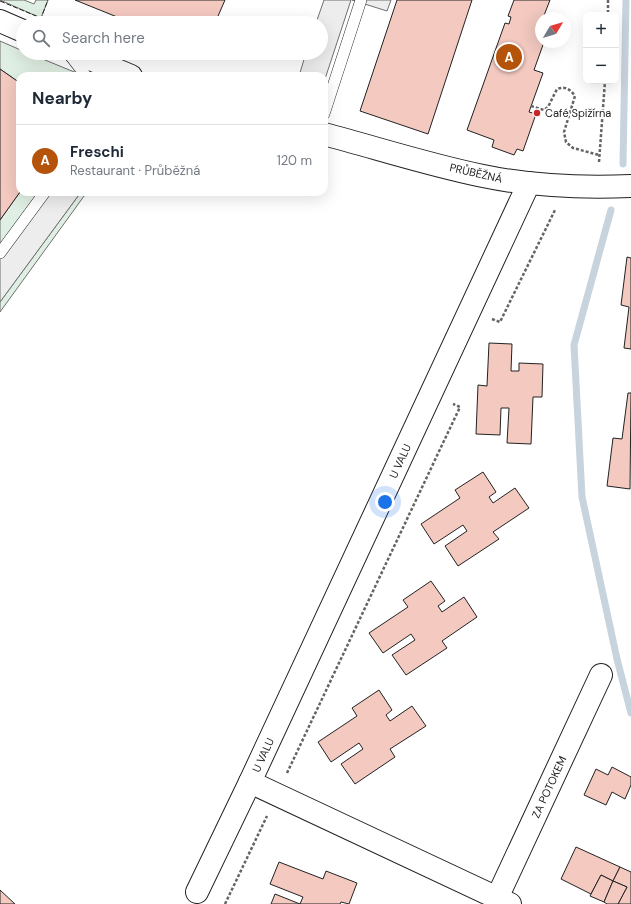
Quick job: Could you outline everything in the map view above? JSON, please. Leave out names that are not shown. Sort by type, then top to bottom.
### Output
[{"type":"street","points":[[0,21],[16,28]]},
{"type":"street","points":[[93,60],[121,72]]},
{"type":"street","name":"PRŮBĚŽNÁ","points":[[328,135],[483,176],[529,183],[596,187],[631,186]]},
{"type":"street","name":"U VALU","points":[[197,892],[250,782],[529,183]]},
{"type":"street","name":"ZA POTOKEM","points":[[503,901],[601,675]]},
{"type":"street","name":"U VALU","points":[[250,782],[503,901]]},
{"type":"lane","points":[[328,102],[361,0]]},
{"type":"lane","points":[[73,60],[83,72]]},
{"type":"lane","points":[[0,253],[42,196]]},
{"type":"path","points":[[608,0],[608,12]]},
{"type":"path","points":[[596,187],[605,84]]},
{"type":"path","points":[[531,106],[544,110],[548,107],[556,89],[563,87],[571,90],[575,96],[564,132],[566,142],[573,148],[599,155]]},
{"type":"path","points":[[490,318],[500,322],[556,208]]},
{"type":"path","points":[[225,904],[460,407],[450,402]]},
{"type":"green space","points":[[0,0],[24,0],[34,4],[36,0],[48,0],[42,16],[36,16]]},
{"type":"green space","points":[[0,41],[16,48],[16,60],[45,60],[74,72],[16,72],[16,80],[0,69]]},
{"type":"green space","points":[[17,196],[42,196],[0,253],[0,220]]},
{"type":"green space","points":[[78,196],[84,196],[0,312],[0,302]]},
{"type":"shaded area","points":[[324,0],[351,0],[327,72],[300,72],[304,60],[328,60],[328,16],[318,16]]},
{"type":"shaded area","points":[[352,0],[391,0],[387,11]]},
{"type":"shaded area","points":[[42,196],[78,196],[0,302],[0,253]]},
{"type":"building","points":[[75,0],[225,0],[218,16],[115,16]]},
{"type":"building","points":[[397,0],[472,0],[428,134],[360,111]]},
{"type":"building","points":[[514,0],[550,0],[545,12],[535,12],[535,48],[542,48],[534,70],[543,73],[529,112],[536,114],[523,151],[517,149],[514,155],[492,147],[494,140],[467,130],[505,23],[509,24],[511,17],[508,16]]},
{"type":"building","points":[[0,69],[16,80],[17,196],[0,220]]},
{"type":"building","points":[[627,257],[631,258],[631,349],[624,348],[629,307],[621,305]]},
{"type":"building","points":[[489,343],[512,344],[511,371],[519,371],[519,363],[543,364],[542,397],[533,397],[531,444],[507,443],[509,408],[501,408],[500,435],[476,434],[478,385],[487,386]]},
{"type":"building","points":[[628,393],[631,393],[630,489],[607,486],[613,438],[622,439]]},
{"type":"building","points":[[483,472],[496,492],[489,497],[493,503],[515,488],[529,508],[493,532],[499,539],[458,566],[445,546],[467,531],[463,525],[434,544],[421,524],[460,498],[455,490]]},
{"type":"building","points":[[431,581],[445,601],[438,606],[442,612],[464,597],[477,617],[442,641],[447,648],[406,675],[392,655],[415,640],[411,634],[383,653],[369,633],[408,607],[403,600]]},
{"type":"building","points":[[379,690],[392,710],[386,715],[390,721],[412,706],[426,726],[390,749],[395,757],[355,784],[341,764],[363,749],[359,743],[331,762],[318,742],[357,716],[352,708]]},
{"type":"building","points":[[612,767],[631,777],[631,785],[625,799],[612,792],[606,805],[584,795],[596,769],[608,775]]},
{"type":"building","points":[[576,847],[620,867],[613,881],[601,875],[591,894],[561,879]]},
{"type":"building","points":[[279,862],[323,879],[326,871],[357,883],[349,904],[341,902],[340,904],[300,904],[303,897],[270,884]]},
{"type":"building","points":[[620,867],[631,872],[631,904],[618,904],[627,887],[613,881]]},
{"type":"building","points":[[601,875],[613,881],[604,902],[590,896]]},
{"type":"building","points":[[613,881],[627,887],[618,904],[607,904],[604,902]]},
{"type":"building","points":[[0,890],[15,904],[0,904]]},
{"type":"building","points":[[275,894],[300,904],[271,904]]},
{"type":"waterway","points":[[623,164],[626,0]]},
{"type":"waterway","points":[[611,210],[574,345],[582,497],[617,659],[631,713]]},
{"type":"fence","points":[[42,16],[48,0]]},
{"type":"fence","points":[[0,1],[36,16]]},
{"type":"place","name":"Freschi","points":[[509,57]]},
{"type":"place","name":"Café Spižírna","points":[[537,113]]}]
